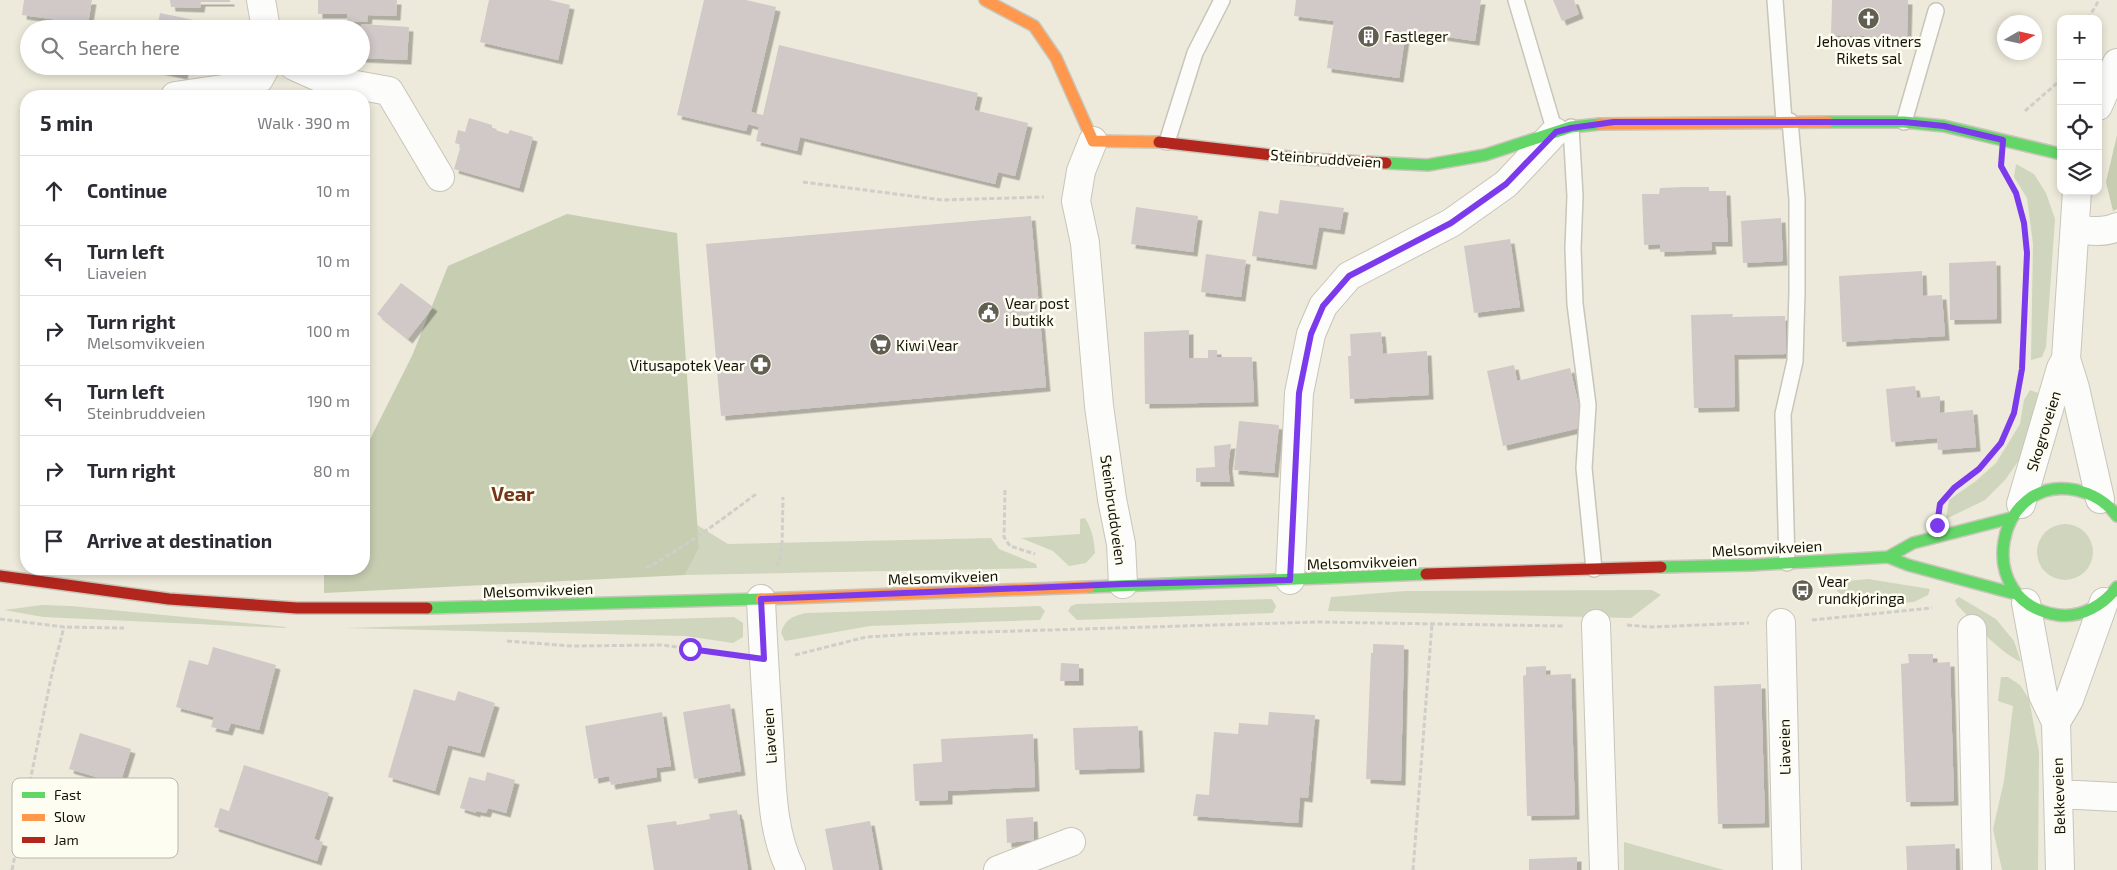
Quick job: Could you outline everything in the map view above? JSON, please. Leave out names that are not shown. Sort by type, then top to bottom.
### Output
[{"type":"main road","points":[[985,0],[1034,26],[1056,58],[1093,141]]},
{"type":"main road","name":"Steinbruddveien","points":[[1093,141],[1167,142],[1306,159],[1428,165],[1485,155],[1563,130],[1614,122],[1904,122],[1944,126],[2057,153]]},
{"type":"main road","name":"Melsomvikveien","points":[[1888,557],[1913,543],[2016,511],[2039,493],[2060,488],[2081,490],[2112,511]]},
{"type":"main road","points":[[2016,511],[2003,536],[2001,557],[2005,576],[2021,598]]},
{"type":"main road","name":"Melsomvikveien","points":[[0,576],[169,599],[297,608],[405,609],[761,599],[1123,584],[1787,563],[1888,557],[1908,565],[2021,598],[2045,613],[2066,616],[2086,612],[2111,594]]},
{"type":"street","points":[[261,0],[264,20]]},
{"type":"street","points":[[2098,105],[2117,62]]},
{"type":"street","points":[[216,90],[243,86],[259,79],[261,75]]},
{"type":"street","points":[[315,75],[324,79],[389,91],[440,177]]},
{"type":"street","points":[[1290,580],[1299,393],[1311,334],[1323,306],[1349,276],[1451,223],[1506,184],[1563,130]]},
{"type":"street","name":"Steinbruddveien","points":[[1093,141],[1081,171],[1076,202],[1085,243],[1099,406],[1112,499],[1121,544],[1123,584]]},
{"type":"street","name":"Skogroveien","points":[[2077,195],[2066,359],[2112,511]]},
{"type":"street","points":[[2075,229],[2088,231],[2117,227]]},
{"type":"street","name":"Skogroveien","points":[[2016,511],[2061,368],[2066,359]]},
{"type":"street","points":[[2056,722],[2069,700],[2111,594]]},
{"type":"street","name":"Bekkeveien","points":[[2021,598],[2043,694],[2056,722],[2060,870]]},
{"type":"street","name":"Liaveien","points":[[761,599],[775,818],[786,859],[791,870]]},
{"type":"street","name":"Liaveien","points":[[1781,623],[1787,870]]},
{"type":"street","points":[[1596,624],[1604,870]]},
{"type":"street","points":[[1972,629],[1977,870]]},
{"type":"street","points":[[2059,794],[2117,797]]},
{"type":"street","points":[[998,870],[1071,842]]},
{"type":"lane","points":[[1167,142],[1195,53],[1222,0]]},
{"type":"lane","points":[[1516,0],[1563,130],[1575,196],[1573,248],[1575,304],[1588,405],[1584,468],[1594,569]]},
{"type":"lane","points":[[1775,0],[1797,199],[1795,361],[1783,414],[1787,563]]},
{"type":"lane","points":[[1904,122],[1936,11]]},
{"type":"path","points":[[2090,15],[2099,0]]},
{"type":"path","points":[[2017,394],[2022,369],[2027,253],[2024,223],[2016,193],[2001,166],[2003,140],[2009,122],[2028,109],[2057,82]]},
{"type":"path","points":[[803,182],[942,200],[1077,197]]},
{"type":"path","points":[[1940,504],[1954,488],[1979,469],[2001,443],[2010,420]]},
{"type":"path","points":[[623,603],[629,577],[706,532],[756,494]]},
{"type":"path","points":[[761,599],[775,574],[782,548],[783,497]]},
{"type":"path","points":[[540,644],[571,646],[663,645],[780,660],[840,642],[866,637],[905,634],[1316,622],[1572,626],[1596,624],[1651,627],[1781,623],[1907,611],[1927,607],[1945,610],[1957,616],[1972,629]]},
{"type":"path","points":[[1413,870],[1432,624]]},
{"type":"path","points":[[31,778],[52,674],[64,627]]},
{"type":"green space","points":[[2117,135],[2117,209],[2113,211],[2106,182]]},
{"type":"green space","points":[[2016,164],[2034,174],[2046,193],[2055,219],[2046,347],[2042,357],[2031,360],[2033,244],[2027,198],[2014,177]]},
{"type":"green space","points":[[567,214],[677,233],[699,548],[685,575],[324,593],[324,575],[370,575],[370,439],[412,356],[448,266]]},
{"type":"green space","points":[[2030,390],[2038,393],[2039,401],[2024,453],[2005,480],[1985,500],[1946,519],[1949,500],[1976,481],[1996,463],[2020,424],[2024,400]]},
{"type":"green space","points":[[1085,518],[1092,535],[1095,553],[1086,563],[1069,566],[1053,551],[1021,538],[1080,534],[1080,519]]},
{"type":"green space","points":[[2065,524],[2076,526],[2085,532],[2091,541],[2093,552],[2091,563],[2085,572],[2076,578],[2065,580],[2054,578],[2045,572],[2039,563],[2037,552],[2039,541],[2045,532],[2054,526]]},
{"type":"green space","points":[[697,525],[728,544],[991,538],[999,549],[1036,564],[1037,568],[685,575],[699,548]]},
{"type":"green space","points":[[1868,579],[1930,589],[1928,595],[1914,602],[1854,606],[1837,591],[1838,582]]},
{"type":"green space","points":[[1652,590],[1661,595],[1631,618],[1328,611],[1331,597],[1405,591]]},
{"type":"green space","points":[[1959,597],[1996,619],[2014,641],[2021,662],[1995,644],[1957,605],[1955,600]]},
{"type":"green space","points":[[1272,599],[1276,606],[1273,613],[1077,620],[1068,611],[1071,606],[1076,604]]},
{"type":"green space","points":[[42,605],[71,606],[286,627],[43,617],[4,610]]},
{"type":"green space","points":[[1040,606],[1045,611],[1040,620],[870,626],[785,641],[781,633],[785,624],[790,619],[806,613]]},
{"type":"green space","points":[[734,617],[743,623],[743,637],[733,643],[685,636],[345,628]]},
{"type":"green space","points":[[2001,677],[2008,677],[2020,685],[2029,699],[2039,752],[2038,870],[2002,870],[1993,829],[2004,781],[2013,706],[1998,701]]},
{"type":"green space","points":[[1624,842],[1724,870],[1624,870]]},
{"type":"building","points":[[24,0],[92,0],[89,20],[59,20],[22,15]]},
{"type":"building","points":[[170,0],[230,0],[230,2],[201,2],[200,8],[171,7]]},
{"type":"building","points":[[318,0],[397,0],[396,16],[368,15],[367,20],[347,20],[347,14],[318,14]]},
{"type":"building","points":[[489,0],[549,0],[570,5],[558,60],[480,42]]},
{"type":"building","points":[[704,0],[746,0],[776,7],[751,112],[763,115],[779,45],[978,93],[974,110],[1028,123],[1015,176],[998,172],[995,184],[800,137],[797,151],[756,141],[759,127],[748,124],[746,131],[677,115]]},
{"type":"building","name":"Fastleger","points":[[1296,0],[1481,0],[1475,41],[1406,31],[1399,78],[1327,68],[1334,21],[1294,16]]},
{"type":"building","points":[[1553,0],[1574,0],[1579,14],[1562,21]]},
{"type":"building","name":"Jehovas vitners Rikets sal","points":[[1832,0],[1908,0],[1907,37],[1831,35]]},
{"type":"building","points":[[160,13],[194,20],[159,20]]},
{"type":"building","points":[[370,25],[409,27],[407,60],[370,58]]},
{"type":"building","points":[[469,118],[492,125],[492,129],[508,134],[510,130],[533,137],[519,188],[454,169],[461,145],[455,143],[458,130],[465,132]]},
{"type":"building","points":[[1709,187],[1709,191],[1726,191],[1728,242],[1711,242],[1712,250],[1660,252],[1660,244],[1644,245],[1642,194],[1659,194],[1660,188]]},
{"type":"building","points":[[1280,200],[1344,208],[1340,230],[1319,227],[1312,265],[1252,256],[1259,211],[1278,214]]},
{"type":"building","points":[[1136,207],[1198,216],[1193,252],[1131,244]]},
{"type":"building","points":[[1031,216],[1046,387],[721,416],[706,244]]},
{"type":"building","points":[[1781,218],[1783,261],[1743,263],[1741,221]]},
{"type":"building","points":[[1510,239],[1520,307],[1474,313],[1464,246]]},
{"type":"building","points":[[1206,254],[1246,260],[1241,297],[1201,292]]},
{"type":"building","points":[[1996,261],[1997,319],[1950,320],[1949,263]]},
{"type":"building","points":[[1922,271],[1923,296],[1942,295],[1945,336],[1842,342],[1839,276]]},
{"type":"building","points":[[401,283],[433,307],[408,339],[377,314]]},
{"type":"building","points":[[1733,314],[1732,317],[1785,316],[1786,354],[1734,355],[1735,407],[1694,408],[1691,315]]},
{"type":"building","points":[[1189,330],[1189,358],[1208,358],[1208,350],[1217,350],[1217,357],[1252,357],[1254,402],[1145,404],[1144,332]]},
{"type":"building","points":[[1381,332],[1383,354],[1427,351],[1429,395],[1350,399],[1348,356],[1351,356],[1350,334]]},
{"type":"building","points":[[1514,365],[1517,381],[1570,368],[1584,427],[1503,446],[1487,371]]},
{"type":"building","points":[[1915,386],[1917,398],[1940,396],[1940,413],[1973,410],[1976,447],[1938,450],[1937,438],[1891,442],[1886,389]]},
{"type":"building","points":[[1239,421],[1279,425],[1274,473],[1234,470]]},
{"type":"building","points":[[1231,444],[1228,467],[1230,482],[1196,482],[1196,468],[1215,467],[1214,446]]},
{"type":"building","points":[[1373,644],[1404,645],[1401,781],[1366,779],[1371,653],[1373,653]]},
{"type":"building","points":[[213,647],[276,665],[259,730],[231,723],[228,731],[211,727],[214,717],[176,707],[189,660],[208,665]]},
{"type":"building","points":[[1908,654],[1933,654],[1933,663],[1950,662],[1954,801],[1906,802],[1901,664],[1909,663]]},
{"type":"building","points":[[1061,663],[1079,664],[1079,681],[1060,681]]},
{"type":"building","points":[[1546,666],[1546,675],[1571,674],[1575,815],[1527,816],[1523,676],[1526,675],[1526,667]]},
{"type":"building","points":[[1761,684],[1765,823],[1718,824],[1714,686]]},
{"type":"building","points":[[414,689],[455,701],[458,691],[495,703],[480,753],[448,745],[435,791],[388,777]]},
{"type":"building","points":[[730,704],[741,771],[694,779],[683,712]]},
{"type":"building","points":[[662,712],[671,766],[656,768],[657,777],[611,785],[609,776],[594,779],[585,726]]},
{"type":"building","points":[[1269,712],[1315,715],[1308,798],[1300,797],[1298,823],[1193,816],[1196,794],[1209,795],[1214,732],[1238,734],[1239,723],[1268,725]]},
{"type":"building","points":[[1138,726],[1140,768],[1075,770],[1073,728]]},
{"type":"building","points":[[80,733],[131,749],[122,778],[100,778],[69,769]]},
{"type":"building","points":[[1033,734],[1035,787],[948,791],[948,800],[915,801],[913,764],[942,762],[941,739]]},
{"type":"building","points":[[244,765],[329,793],[314,839],[323,842],[317,861],[214,827],[220,808],[229,811]]},
{"type":"building","points":[[487,772],[515,780],[506,813],[488,808],[486,813],[476,811],[476,813],[460,808],[469,777],[485,781]]},
{"type":"building","points":[[737,810],[748,870],[654,870],[647,825],[676,821],[677,825],[710,819],[709,814]]},
{"type":"building","points":[[1033,817],[1034,840],[1007,843],[1006,819]]},
{"type":"building","points":[[870,821],[879,870],[833,870],[825,829]]},
{"type":"building","points":[[1955,844],[1956,870],[1907,870],[1906,846]]},
{"type":"building","points":[[1577,857],[1577,870],[1529,870],[1529,859]]},
{"type":"traffic: fast","points":[[1828,122],[1904,122],[1944,126],[2057,153]]},
{"type":"traffic: fast","points":[[1386,163],[1428,165],[1485,155],[1571,127],[1600,124]]},
{"type":"traffic: fast","points":[[2117,516],[2099,499],[2088,494],[2076,490],[2048,490],[2027,501],[2012,519],[2004,542],[2004,566],[2013,588],[2030,605],[2058,615],[2075,614],[2099,605],[2117,587]]},
{"type":"traffic: fast","points":[[1888,557],[1913,543],[2011,518]]},
{"type":"traffic: fast","points":[[1661,567],[1752,565],[1888,557],[1908,565],[2016,594]]},
{"type":"traffic: fast","points":[[1089,587],[1426,574]]},
{"type":"traffic: fast","points":[[427,608],[761,599]]},
{"type":"traffic: slow","points":[[985,0],[1034,26],[1056,58],[1093,141],[1159,142]]},
{"type":"traffic: slow","points":[[1600,124],[1828,122]]},
{"type":"traffic: slow","points":[[761,599],[1089,587]]},
{"type":"traffic: jam","points":[[1159,142],[1306,159],[1386,163]]},
{"type":"traffic: jam","points":[[1426,574],[1661,567]]},
{"type":"traffic: jam","points":[[0,576],[169,599],[297,608],[427,608]]},
{"type":"place","name":"Jehovas vitners Rikets sal","points":[[1869,18]]},
{"type":"place","name":"Fastleger","points":[[1368,36]]},
{"type":"place","name":"Vear post i butikk","points":[[989,312]]},
{"type":"place","name":"Kiwi Vear","points":[[880,345]]},
{"type":"place","name":"Vitusapotek Vear","points":[[761,365]]},
{"type":"place","name":"Vear rundkjøringa","points":[[1802,590]]},
{"type":"district","name":"Vear","points":[[513,493]]},
{"type":"route","points":[[690,649],[764,659],[761,599],[1123,584],[1290,580],[1299,393],[1311,334],[1323,306],[1349,276],[1451,223],[1506,184],[1556,132],[1614,122],[1904,122],[1944,126],[2003,140],[2001,166],[2016,193],[2024,223],[2027,253],[2022,369],[2014,413],[2001,443],[1979,469],[1954,488],[1940,504],[1937,525]]}]
